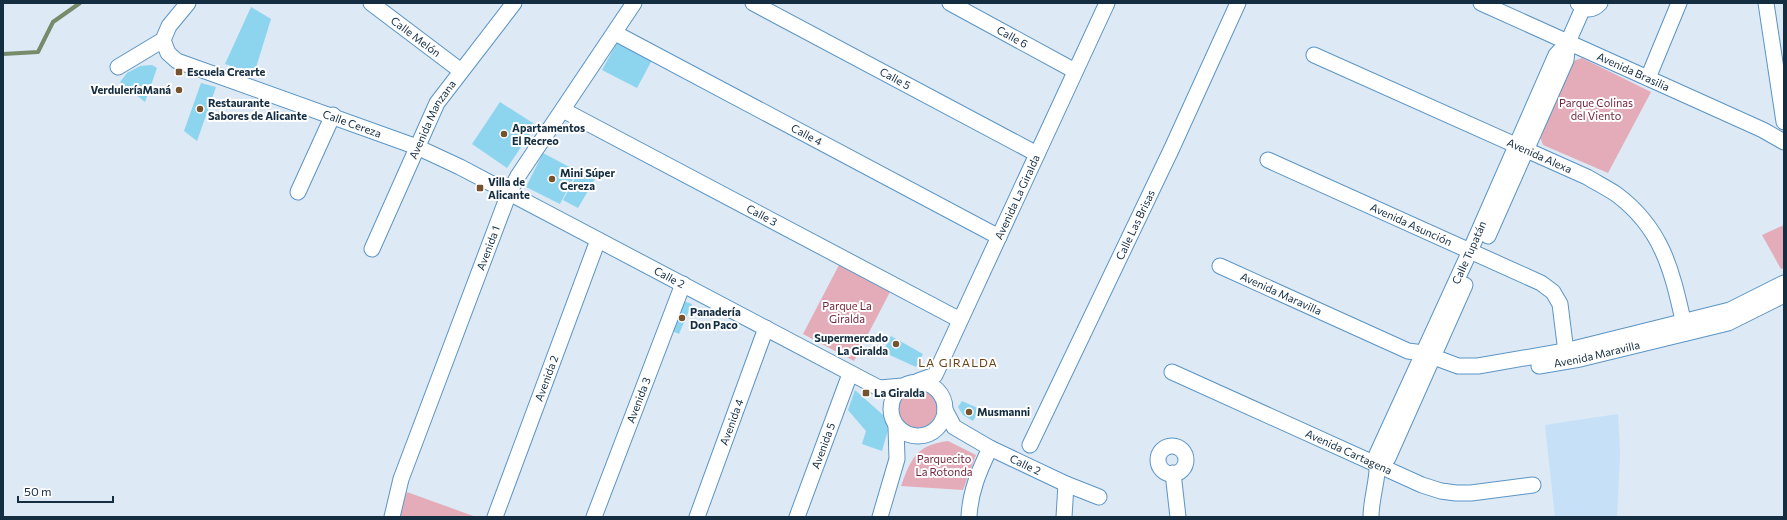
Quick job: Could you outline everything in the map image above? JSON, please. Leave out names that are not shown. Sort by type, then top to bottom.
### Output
[{"type":"street","points":[[118,66],[163,40],[169,26],[188,3]]},
{"type":"street","name":"Calle Melón","points":[[371,3],[461,71]]},
{"type":"street","name":"Avenida Manzana","points":[[372,250],[437,103],[514,3]]},
{"type":"street","name":"Avenida 1","points":[[392,517],[401,479],[509,193],[518,176],[634,3]]},
{"type":"street","name":"Calle 5","points":[[753,3],[1037,154]]},
{"type":"street","name":"Calle 6","points":[[950,3],[1075,71]]},
{"type":"street","name":"Avenida La Giralda","points":[[935,375],[1107,3]]},
{"type":"street","name":"Calle Las Brisas","points":[[1030,445],[1172,148],[1238,3]]},
{"type":"street","name":"Avenida Brasilia","points":[[1481,3],[1763,130],[1784,142]]},
{"type":"street","name":"Calle Tupatán","points":[[1371,517],[1371,505],[1379,465],[1377,454],[1426,360],[1475,253],[1521,148],[1556,55],[1568,42],[1580,6],[1592,9],[1600,3]]},
{"type":"street","points":[[1648,78],[1679,3]]},
{"type":"street","points":[[1766,3],[1784,122]]},
{"type":"street","name":"Calle 4","points":[[615,33],[999,237]]},
{"type":"street","name":"Calle Cereza","points":[[163,40],[168,53],[177,61],[216,76],[333,115],[417,147],[460,167]]},
{"type":"street","name":"Avenida Alexa","points":[[1314,54],[1587,177],[1616,194],[1637,212],[1662,247],[1672,272],[1685,328]]},
{"type":"street","name":"Calle 3","points":[[563,110],[960,320]]},
{"type":"street","points":[[298,192],[333,115]]},
{"type":"street","name":"Avenida Asunción","points":[[1268,160],[1542,283],[1553,292],[1560,304],[1566,356]]},
{"type":"street","name":"Calle 2","points":[[460,167],[878,388]]},
{"type":"street","name":"Avenida 2","points":[[495,517],[598,240]]},
{"type":"street","name":"Avenida Maravilla","points":[[1220,266],[1426,360],[1458,366],[1478,366],[1566,356],[1685,328],[1728,323],[1784,295]]},
{"type":"street","name":"Avenida Maravilla","points":[[1685,328],[1730,310],[1784,283]]},
{"type":"street","name":"Avenida 3","points":[[594,517],[683,284]]},
{"type":"street","name":"Avenida 4","points":[[697,517],[766,328]]},
{"type":"street","name":"Avenida Cartagena","points":[[1172,372],[1441,492],[1471,494],[1533,485]]},
{"type":"street","name":"Avenida 5","points":[[797,517],[850,374]]},
{"type":"street","points":[[880,517],[897,459],[906,446],[917,437],[935,430],[954,427],[945,410],[935,375],[903,386],[878,388],[901,432],[909,436],[917,437]]},
{"type":"street","points":[[918,381],[933,385],[939,392]]},
{"type":"street","points":[[897,459],[893,398],[903,386]]},
{"type":"street","points":[[935,430],[940,425],[945,410]]},
{"type":"street","name":"Calle 2","points":[[954,427],[990,448],[1066,484],[1099,497]]},
{"type":"street","points":[[970,517],[972,496],[977,475],[990,448]]},
{"type":"street","points":[[1173,473],[1178,517]]},
{"type":"street","points":[[1064,517],[1066,484]]},
{"type":"shaded area","points":[[1618,414],[1620,453],[1617,517],[1555,517],[1545,425]]},
{"type":"green space","name":"Parque Colinas del Viento","points":[[1582,58],[1651,92],[1608,173],[1543,145],[1540,137],[1573,61]]},
{"type":"green space","points":[[1784,225],[1784,268],[1781,269],[1762,235]]},
{"type":"green space","name":"Parque La Giralda","points":[[839,265],[890,292],[854,361],[803,334]]},
{"type":"green space","points":[[921,388],[928,391],[934,397],[937,408],[936,416],[928,425],[921,428],[913,428],[906,425],[898,416],[897,404],[900,397],[909,389]]},
{"type":"green space","name":"Parquecito La Rotonda","points":[[948,441],[976,455],[963,490],[901,486],[908,468],[917,454],[929,446]]},
{"type":"green space","points":[[407,492],[476,517],[399,517]]},
{"type":"building","points":[[251,7],[271,19],[254,74],[225,64]]},
{"type":"building","points":[[618,41],[652,60],[637,88],[602,70]]},
{"type":"building","points":[[152,65],[157,68],[145,102],[120,82],[127,73],[140,66]]},
{"type":"building","name":"Restaurante Sabores de Alicante","points":[[201,83],[216,87],[197,141],[184,131]]},
{"type":"building","name":"Apartamentos El Recreo","points":[[500,102],[536,125],[507,168],[472,144]]},
{"type":"building","name":"Mini Súper Cereza","points":[[543,153],[577,171],[560,204],[526,187]]},
{"type":"building","points":[[580,169],[596,177],[578,208],[563,200]]},
{"type":"building","name":"Panadería Don Paco","points":[[683,301],[692,304],[679,334],[672,331]]},
{"type":"building","name":"Supermercado La Giralda","points":[[891,336],[923,354],[916,367],[883,352]]},
{"type":"building","points":[[855,390],[883,415],[888,430],[882,451],[862,444],[866,431],[848,410]]},
{"type":"building","name":"Musmanni","points":[[962,401],[980,409],[973,421],[963,415],[958,407]]},
{"type":"waterway","points":[[3,54],[38,52],[53,22],[80,3]]},
{"type":"place","name":"Escuela Crearte","points":[[179,72]]},
{"type":"place","name":"VerduleríaManá","points":[[179,90]]},
{"type":"place","name":"Restaurante Sabores de Alicante","points":[[200,109]]},
{"type":"place","name":"Apartamentos El Recreo","points":[[504,134]]},
{"type":"place","name":"Mini Súper Cereza","points":[[552,179]]},
{"type":"place","name":"Villa de Alicante","points":[[480,188]]},
{"type":"place","name":"Panadería Don Paco","points":[[682,318]]},
{"type":"place","name":"Supermercado La Giralda","points":[[896,344]]},
{"type":"place","name":"La Giralda","points":[[866,393]]},
{"type":"place","name":"Musmanni","points":[[969,412]]},
{"type":"district","name":"LA GIRALDA","points":[[958,363]]}]
